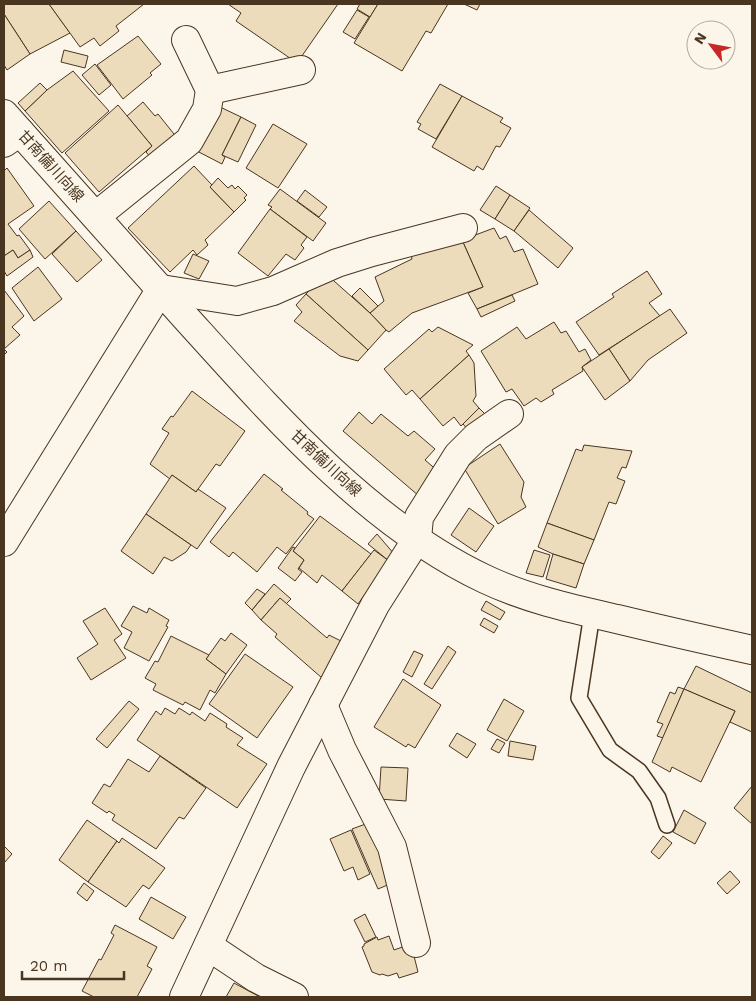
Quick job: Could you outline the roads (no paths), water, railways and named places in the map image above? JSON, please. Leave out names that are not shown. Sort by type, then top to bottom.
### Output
[{"type":"street","points":[[96,216],[190,142],[207,109],[210,90],[186,40]]},
{"type":"street","points":[[210,90],[301,70]]},
{"type":"street","name":"甘南備川向線","points":[[9,130],[96,216],[160,289],[300,441],[350,486],[441,556],[486,580],[532,598],[592,614],[752,650]]},
{"type":"street","points":[[4,542],[160,289],[237,300],[274,291],[337,263],[363,254],[463,228]]},
{"type":"street","points":[[184,997],[291,767],[375,605],[417,539],[419,517],[458,455],[476,437],[509,414]]},
{"type":"street","points":[[323,705],[342,750],[392,847],[416,943]]},
{"type":"street","points":[[208,946],[256,978],[294,997]]},
{"type":"lane","points":[[592,614],[579,698],[610,750],[639,771],[658,798],[667,825]]}]
